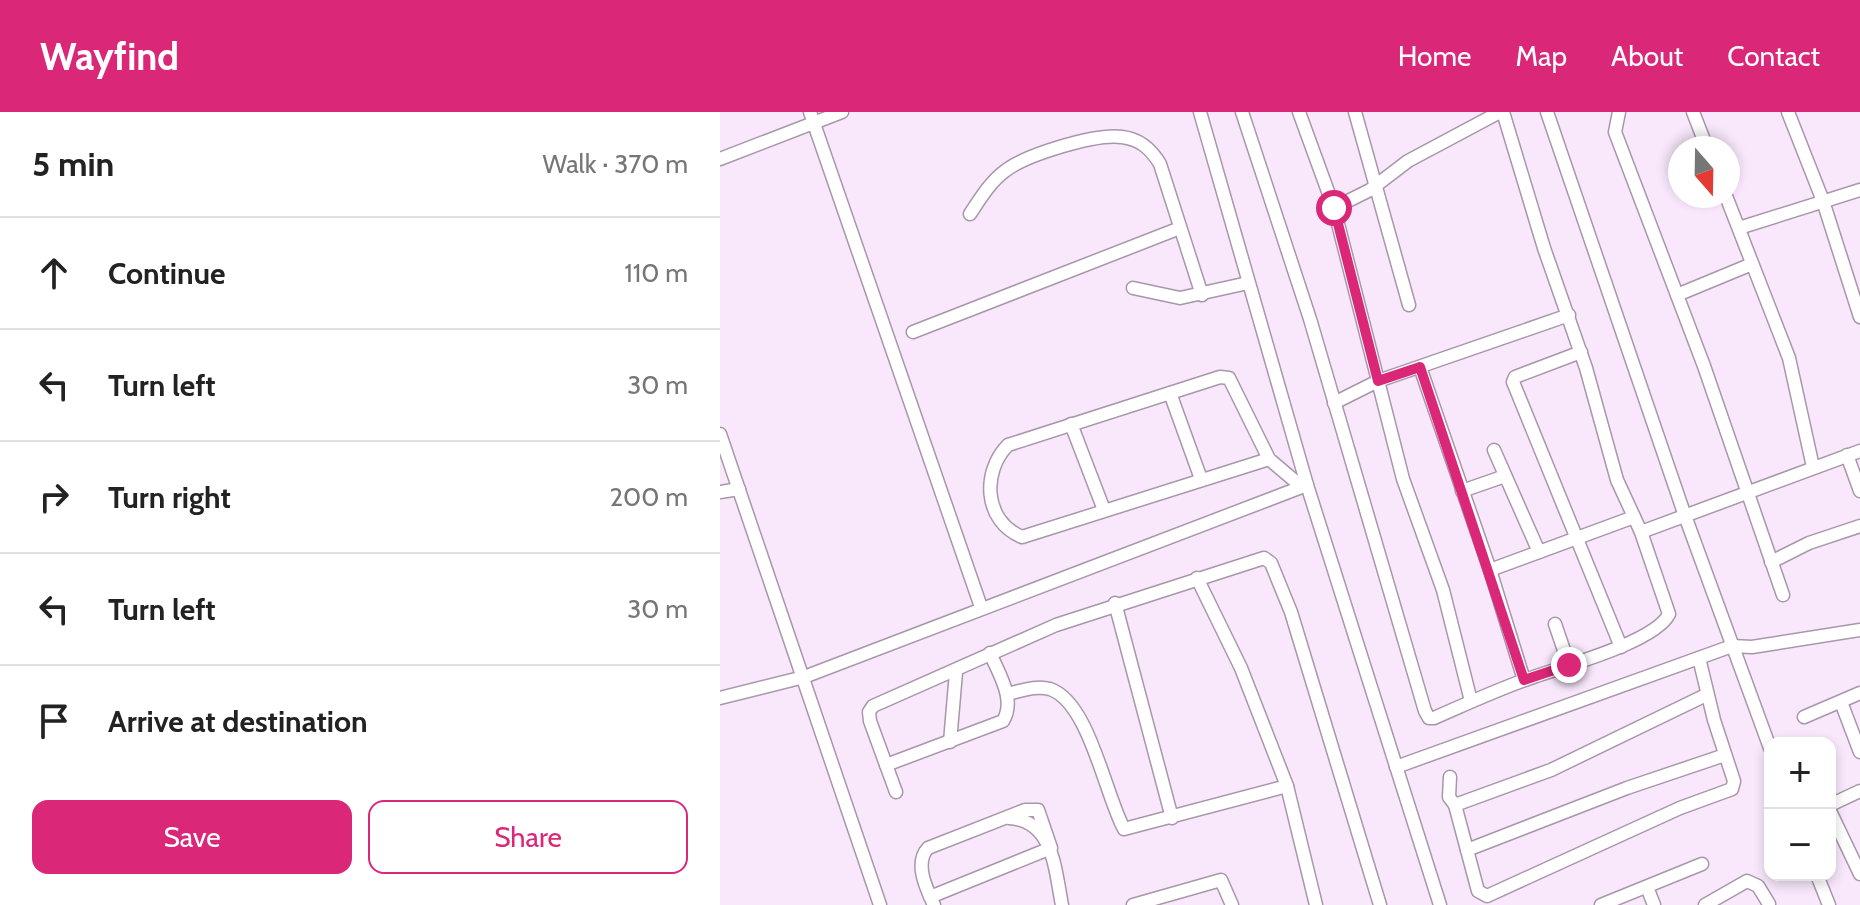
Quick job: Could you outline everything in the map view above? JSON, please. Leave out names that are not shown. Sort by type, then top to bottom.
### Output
[{"type":"street","points":[[720,159],[812,117],[842,112]]},
{"type":"street","points":[[1200,112],[1304,486],[1440,905]]},
{"type":"street","points":[[1242,112],[1429,718],[1524,680],[1621,647],[1655,628],[1669,614],[1641,532],[1617,480],[1581,352],[1502,112],[1408,161],[1375,186],[1334,208]]},
{"type":"street","points":[[1299,112],[1334,208],[1403,479],[1443,590],[1471,701]]},
{"type":"street","points":[[1355,112],[1409,305]]},
{"type":"street","points":[[1547,112],[1684,513],[1766,737]]},
{"type":"street","points":[[1619,112],[1615,132],[1677,295],[1783,595]]},
{"type":"street","points":[[1693,112],[1702,136]]},
{"type":"street","points":[[1788,112],[1823,201],[1860,317]]},
{"type":"street","points":[[812,117],[981,607]]},
{"type":"street","points":[[970,214],[988,187],[1019,161],[1079,143],[1120,136],[1147,146],[1155,155],[1202,295]]},
{"type":"street","points":[[1739,228],[1860,190]]},
{"type":"street","points":[[1731,208],[1789,358],[1813,467]]},
{"type":"street","points":[[913,332],[1180,228]]},
{"type":"street","points":[[1677,295],[1752,264]]},
{"type":"street","points":[[1133,288],[1180,298],[1248,283]]},
{"type":"street","points":[[1334,403],[1378,381],[1569,315]]},
{"type":"street","points":[[1581,352],[1515,377],[1513,382],[1621,647]]},
{"type":"street","points":[[1420,367],[1490,570],[1524,680]]},
{"type":"street","points":[[1269,459],[1022,537],[1004,523],[992,503],[990,472],[1008,445],[1220,377],[1229,378],[1269,459],[1304,486]]},
{"type":"street","points":[[1170,393],[1201,479]]},
{"type":"street","points":[[1071,424],[1104,510]]},
{"type":"street","points":[[720,434],[880,905]]},
{"type":"street","points":[[1494,450],[1539,552]]},
{"type":"street","points":[[1641,532],[1684,513],[1860,451]]},
{"type":"street","points":[[1847,455],[1860,491]]},
{"type":"street","points":[[1462,491],[1505,476]]},
{"type":"street","points":[[720,698],[804,677],[1304,486]]},
{"type":"street","points":[[720,492],[739,489]]},
{"type":"street","points":[[1490,570],[1634,517]]},
{"type":"street","points":[[1771,562],[1831,535],[1860,526]]},
{"type":"street","points":[[896,792],[870,721],[873,706],[956,672],[990,653],[1115,603],[1264,558],[1271,563],[1291,612],[1380,905]]},
{"type":"street","points":[[1197,578],[1241,668],[1287,786],[1316,905]]},
{"type":"street","points":[[1115,603],[1172,818]]},
{"type":"street","points":[[1555,624],[1569,665]]},
{"type":"street","points":[[1396,767],[1732,646],[1777,644],[1860,630]]},
{"type":"street","points":[[886,765],[1003,721],[1009,712],[1007,694],[990,653]]},
{"type":"street","points":[[1450,777],[1449,797],[1455,805],[1478,891],[1487,896],[1671,812],[1732,789],[1734,781],[1706,695],[1699,658]]},
{"type":"street","points":[[950,742],[956,672]]},
{"type":"street","points":[[1007,694],[1036,687],[1050,689],[1075,711],[1124,829],[1287,786]]},
{"type":"street","points":[[1804,717],[1860,693]]},
{"type":"street","points":[[1455,805],[1551,770],[1706,695]]},
{"type":"street","points":[[1841,702],[1860,752]]},
{"type":"street","points":[[1467,850],[1627,788],[1725,755]]},
{"type":"street","points":[[1836,805],[1860,791]]},
{"type":"street","points":[[1830,809],[1860,874]]},
{"type":"street","points":[[1051,848],[932,901],[926,871],[930,853],[944,837],[1011,817],[1038,830],[1051,848],[1062,905]]},
{"type":"street","points":[[1601,905],[1702,864]]},
{"type":"street","points":[[1133,905],[1221,880],[1232,905]]},
{"type":"street","points":[[1705,905],[1747,881],[1758,886],[1769,904]]},
{"type":"street","points":[[1819,881],[1829,905]]},
{"type":"street","points":[[1647,887],[1654,905]]},
{"type":"route","points":[[1334,208],[1378,381],[1420,367],[1490,570],[1524,680],[1569,665]]}]
